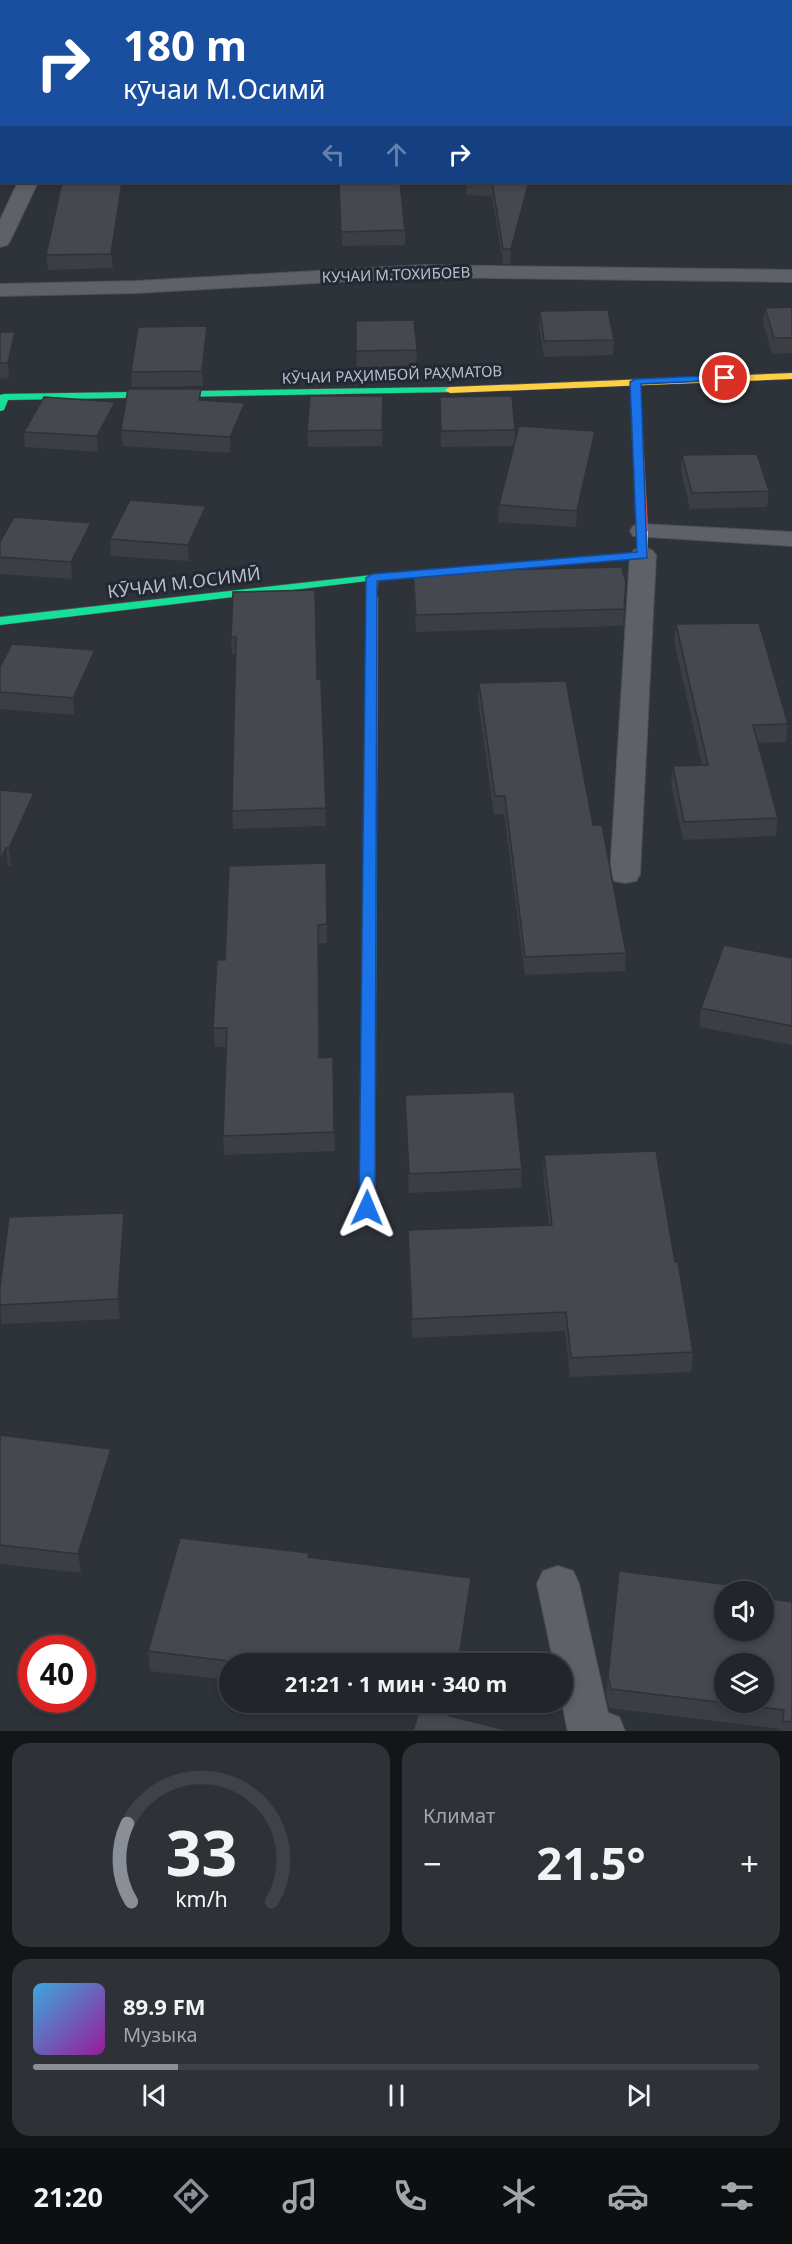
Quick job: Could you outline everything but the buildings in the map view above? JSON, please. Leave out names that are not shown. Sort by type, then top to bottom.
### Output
[{"type":"street","points":[[0,241],[28,183]]},
{"type":"street","name":"КУЧАИ М.ТОХИБОЕВ","points":[[0,290],[137,288],[424,271],[792,276]]},
{"type":"street","name":"КӮЧАИ РАҲИМБОЙ РАҲМАТОВ","points":[[0,408],[4,397],[387,393],[792,376]]},
{"type":"street","points":[[625,874],[642,543],[635,382]]},
{"type":"street","points":[[642,543],[792,539]]},
{"type":"street","name":"КӮЧАИ М.ОСИМӢ","points":[[0,621],[372,578],[642,543]]},
{"type":"street","points":[[367,1208],[372,578]]},
{"type":"street","points":[[558,1584],[589,1728],[603,1731]]},
{"type":"traffic: fast","points":[[0,408],[4,397],[450,390]]},
{"type":"traffic: fast","points":[[0,621],[372,578]]},
{"type":"traffic: fast","points":[[367,1208],[372,597]]},
{"type":"traffic: slow","points":[[450,390],[792,376]]},
{"type":"traffic: slow","points":[[372,597],[372,578],[643,555],[642,531]]},
{"type":"traffic: jam","points":[[635,382],[642,531]]},
{"type":"route","points":[[367,1208],[372,578],[643,555],[635,382],[725,378]]}]
